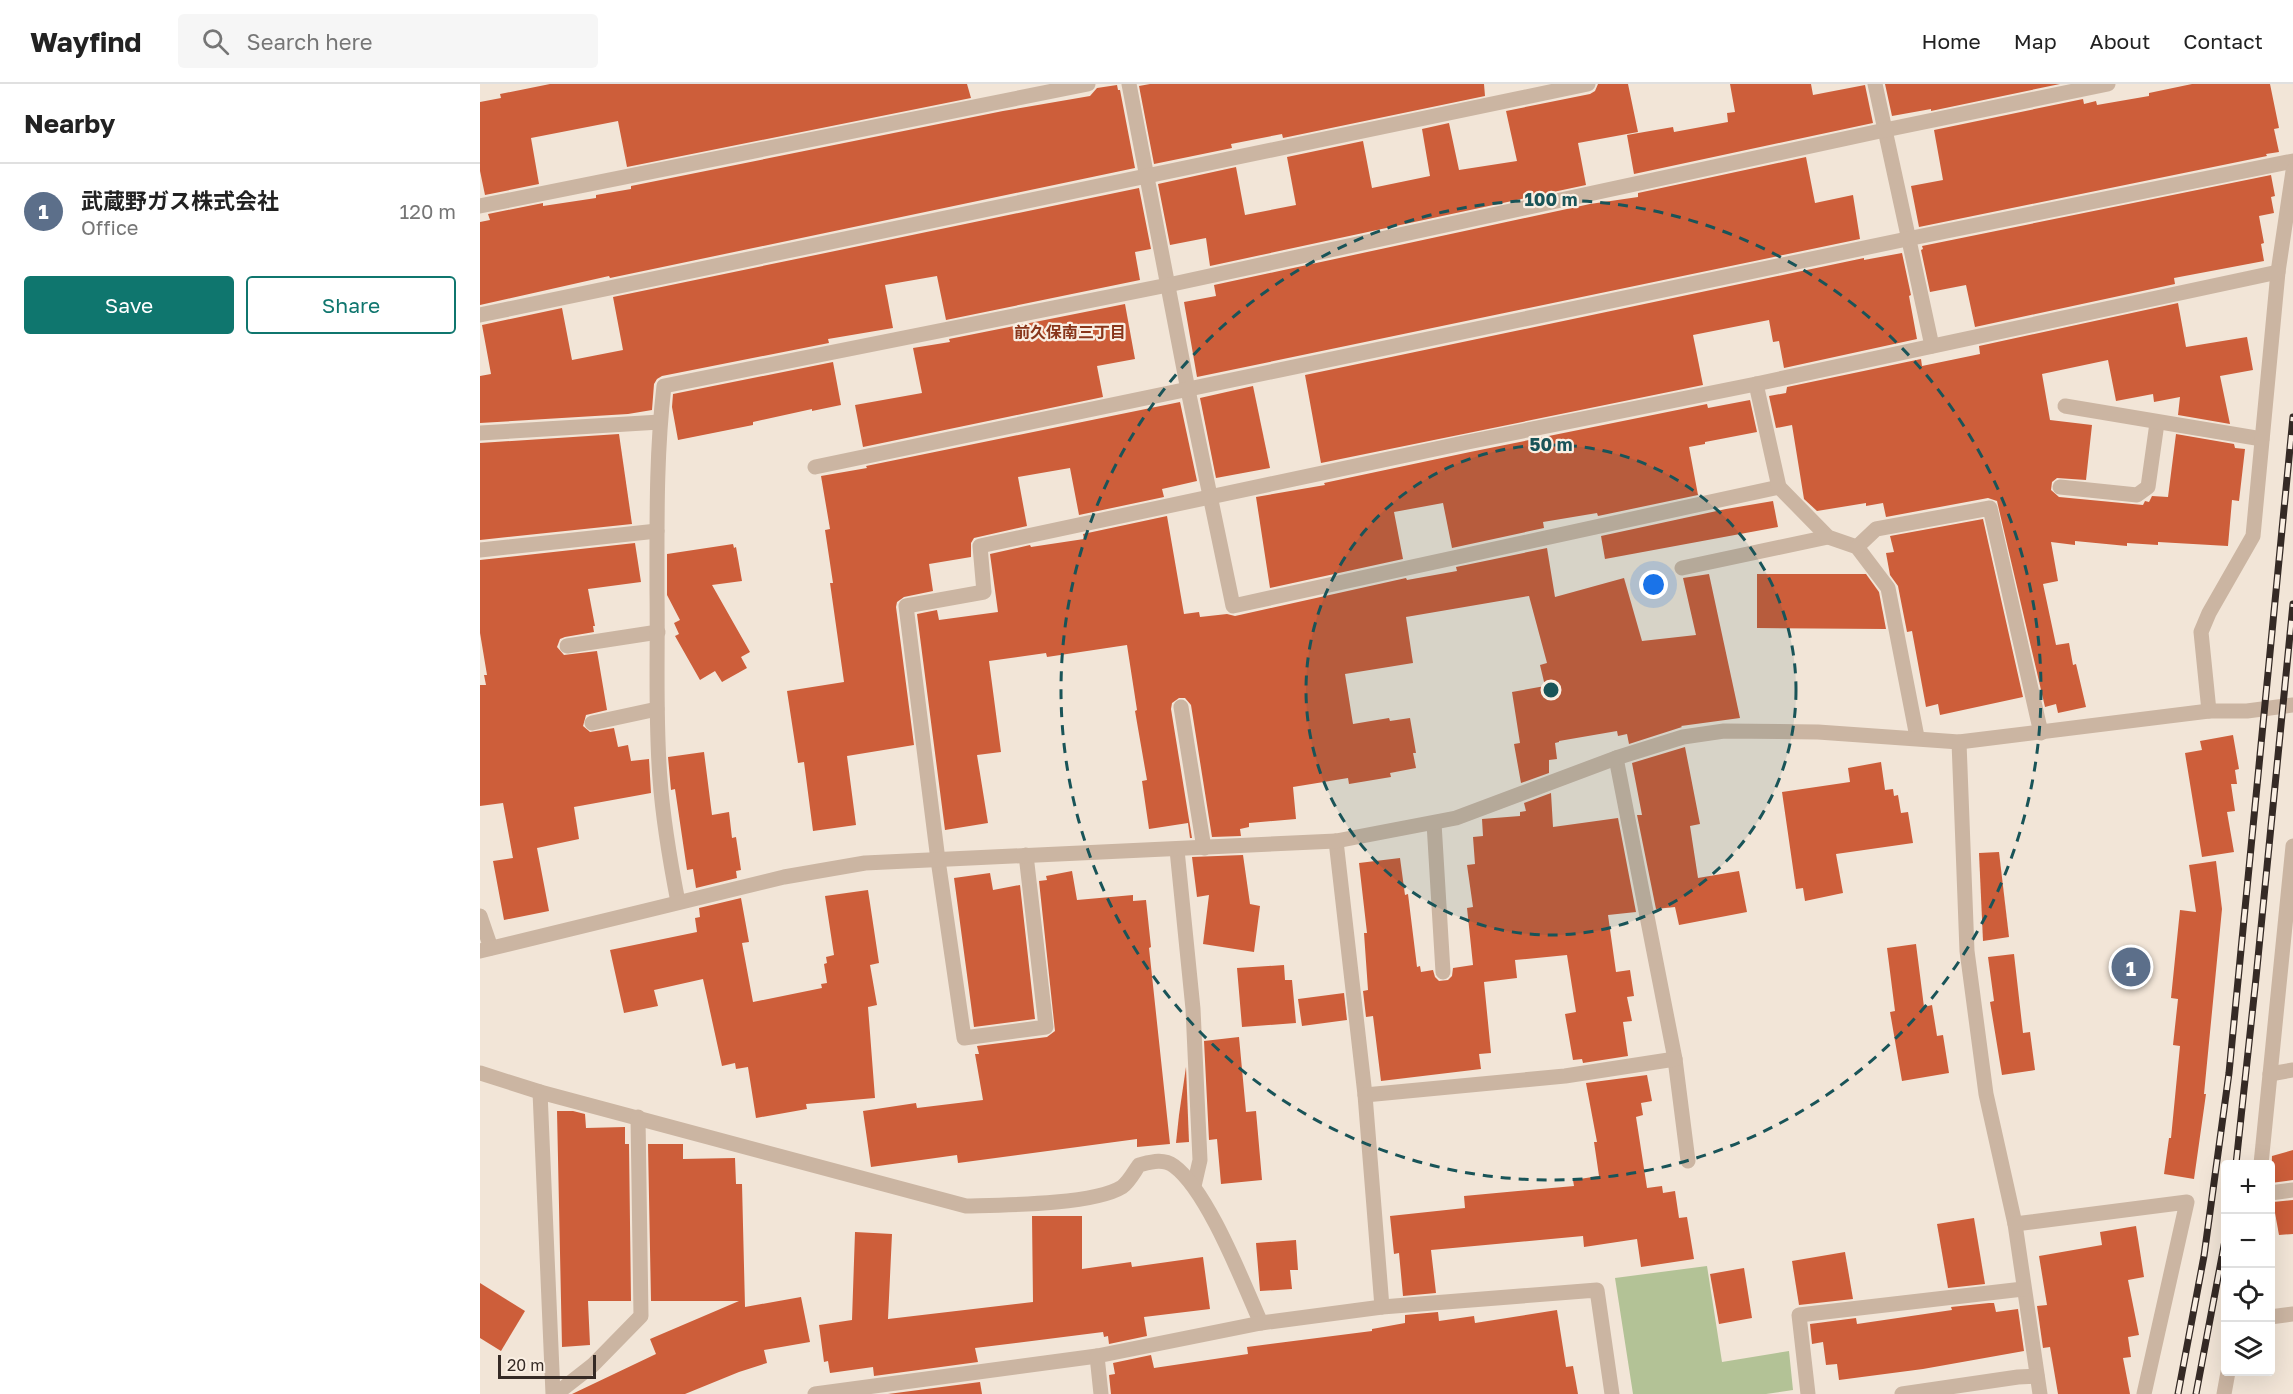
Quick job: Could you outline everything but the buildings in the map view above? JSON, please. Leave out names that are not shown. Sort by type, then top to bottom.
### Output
[{"type":"street","points":[[480,206],[1088,84]]},
{"type":"street","points":[[1129,84],[1188,390],[1233,606],[1779,487]]},
{"type":"street","points":[[480,315],[1588,84]]},
{"type":"street","points":[[1875,84],[1932,346]]},
{"type":"street","points":[[678,902],[660,780],[657,710],[657,531],[660,422],[664,386],[1168,285],[2108,84]]},
{"type":"street","points":[[815,467],[1907,239],[2293,161]]},
{"type":"street","points":[[2209,711],[2201,633],[2209,613],[2253,536],[2278,272],[2293,171]]},
{"type":"street","points":[[1026,855],[1046,1027],[964,1038],[938,860],[906,606],[984,592],[980,546],[2278,272]]},
{"type":"street","points":[[1756,384],[1779,487],[1828,537],[1857,547],[1888,588],[1917,737]]},
{"type":"street","points":[[2065,406],[2262,439]]},
{"type":"street","points":[[480,434],[660,422]]},
{"type":"street","points":[[2060,487],[2137,495],[2148,487],[2157,423]]},
{"type":"street","points":[[1857,547],[1876,529],[1990,508],[2041,733]]},
{"type":"street","points":[[480,550],[657,531]]},
{"type":"street","points":[[1682,568],[1828,537]]},
{"type":"street","points":[[567,646],[658,632]]},
{"type":"street","points":[[480,916],[485,950],[784,877],[865,863],[1336,841],[1456,818],[1616,758],[1683,737],[1724,731],[1818,732],[1917,737],[1959,742],[2209,711],[2247,711],[2293,705]]},
{"type":"street","points":[[1181,707],[1204,848]]},
{"type":"street","points":[[592,723],[657,710]]},
{"type":"street","points":[[1959,742],[1967,951],[1986,1094],[2014,1224],[2040,1394]]},
{"type":"street","points":[[1616,758],[1675,1059],[1688,1161]]},
{"type":"street","points":[[1434,822],[1443,972]]},
{"type":"street","points":[[1336,841],[1365,1095],[1382,1307]]},
{"type":"street","points":[[2261,1160],[2270,1074],[2288,945],[2293,846]]},
{"type":"street","points":[[1177,850],[1193,1010],[1200,1160],[1194,1186]]},
{"type":"street","points":[[1365,1095],[1565,1076],[1675,1059]]},
{"type":"street","points":[[2270,1074],[2293,1070]]},
{"type":"street","points":[[480,1073],[540,1092],[966,1206],[1025,1204],[1108,1194],[1124,1186],[1139,1165],[1159,1160],[1173,1165],[1194,1186],[1231,1255],[1261,1323]]},
{"type":"street","points":[[540,1092],[555,1394]]},
{"type":"street","points":[[555,1394],[593,1365],[641,1316],[638,1117]]},
{"type":"street","points":[[2275,1192],[2293,1190]]},
{"type":"street","points":[[2014,1224],[2187,1202],[2144,1394]]},
{"type":"street","points":[[1808,1394],[1799,1315],[2023,1289]]},
{"type":"street","points":[[815,1394],[1096,1356],[1261,1323],[1382,1307],[1597,1290],[1612,1394]]},
{"type":"street","points":[[2275,1316],[2293,1314]]},
{"type":"street","points":[[1096,1356],[1101,1394]]},
{"type":"street","points":[[1902,1394],[2037,1376]]},
{"type":"street","points":[[2224,1394],[2227,1376]]},
{"type":"green space","points":[[1707,1266],[1722,1362],[1789,1351],[1793,1390],[1766,1394],[1633,1394],[1615,1278]]},
{"type":"railway","points":[[2178,1394],[2204,1256],[2229,1073],[2293,417]]},
{"type":"railway","points":[[2236,1160],[2293,604]]},
{"type":"railway","points":[[2196,1394],[2221,1262]]},
{"type":"place","name":"武蔵野ガス株式会社","points":[[2131,967]]},
{"type":"district","name":"前久保南三丁目","points":[[1070,332]]}]
